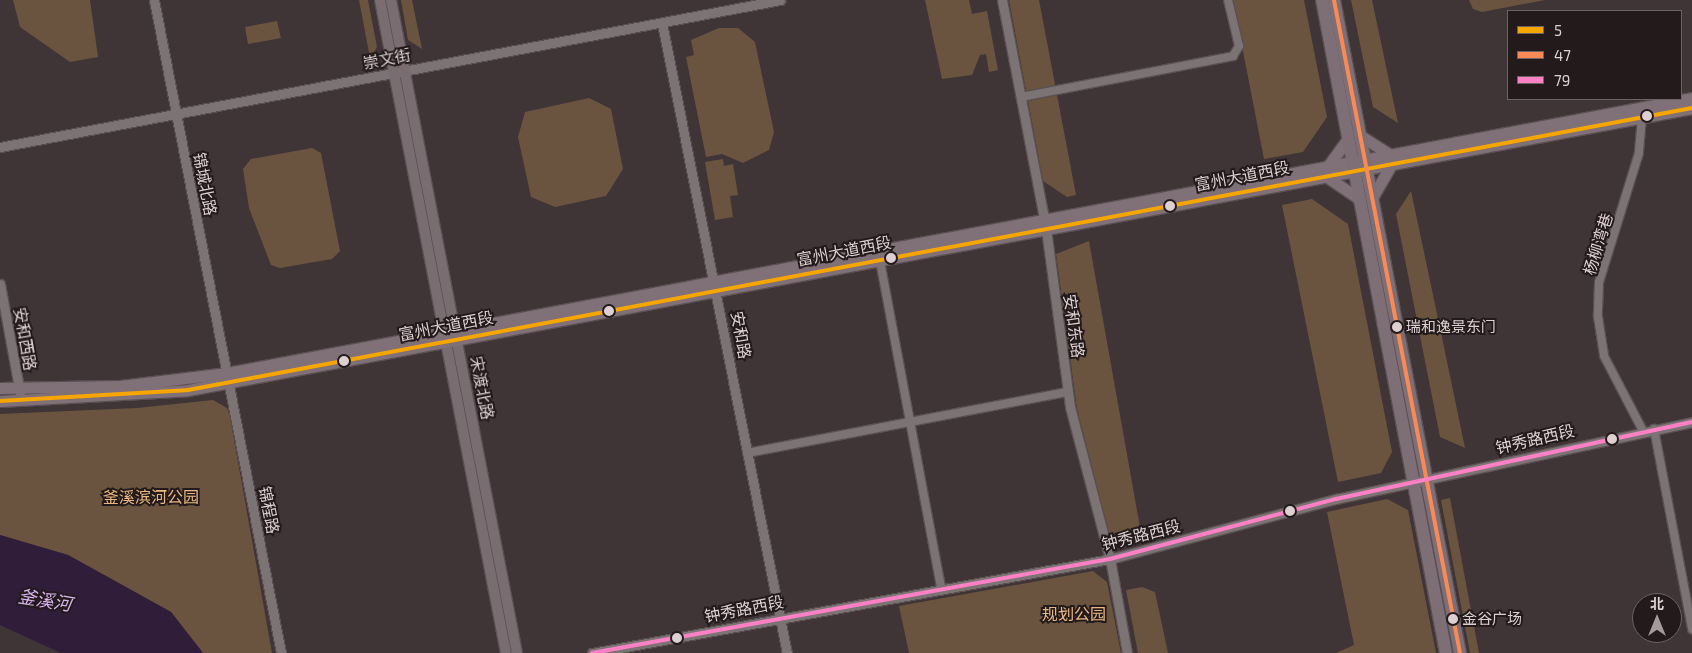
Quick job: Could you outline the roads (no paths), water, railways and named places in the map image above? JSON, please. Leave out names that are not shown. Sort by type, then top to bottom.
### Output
[{"type":"highway","points":[[1322,0],[1360,165],[1413,481],[1446,653]]},
{"type":"highway","points":[[1334,0],[1354,137]]},
{"type":"highway","points":[[1366,199],[1426,478],[1460,653]]},
{"type":"main road","name":"宋渡北路","points":[[380,0],[517,653]]},
{"type":"main road","name":"宋渡北路","points":[[391,0],[406,71],[506,653]]},
{"type":"main road","name":"富州大道西段","points":[[1390,160],[1692,98]]},
{"type":"main road","name":"富州大道西段","points":[[0,401],[158,395],[228,378],[1360,165],[1692,108]]},
{"type":"main road","points":[[1354,137],[1390,160],[1366,199],[1328,171],[1354,137]]},
{"type":"main road","name":"富州大道西段","points":[[717,286],[880,261],[1045,224]]},
{"type":"main road","name":"富州大道西段","points":[[0,388],[120,386],[228,378]]},
{"type":"street","name":"锦城北路","points":[[154,0],[228,378]]},
{"type":"street","name":"崇文街","points":[[0,147],[780,0]]},
{"type":"street","name":"安和东路","points":[[1002,0],[1045,224],[1068,392],[1110,559],[1127,653]]},
{"type":"street","points":[[1021,97],[1233,56],[1239,46],[1228,0]]},
{"type":"street","name":"安和路","points":[[662,23],[717,286],[747,454],[787,653]]},
{"type":"street","name":"杨柳湾巷","points":[[1642,118],[1637,161],[1600,282],[1598,317],[1604,356],[1643,431]]},
{"type":"street","points":[[880,261],[941,588]]},
{"type":"street","name":"安和西路","points":[[0,284],[21,400]]},
{"type":"street","name":"锦程路","points":[[228,378],[281,653]]},
{"type":"street","points":[[747,454],[1068,392]]},
{"type":"street","name":"钟秀路西段","points":[[592,653],[941,588],[1110,559],[1413,481],[1692,422]]},
{"type":"street","points":[[1654,429],[1692,629]]},
{"type":"water","name":"釜溪河","points":[[0,535],[68,555],[171,612],[203,653],[61,653],[0,625]]},
{"type":"place","name":"瑞和逸景东门","points":[[1397,327]]},
{"type":"place","name":"金谷广场","points":[[1453,619]]},
{"type":"park label","name":"釜溪滨河公园","points":[[151,497]]},
{"type":"park label","name":"规划公园","points":[[1074,614]]}]
